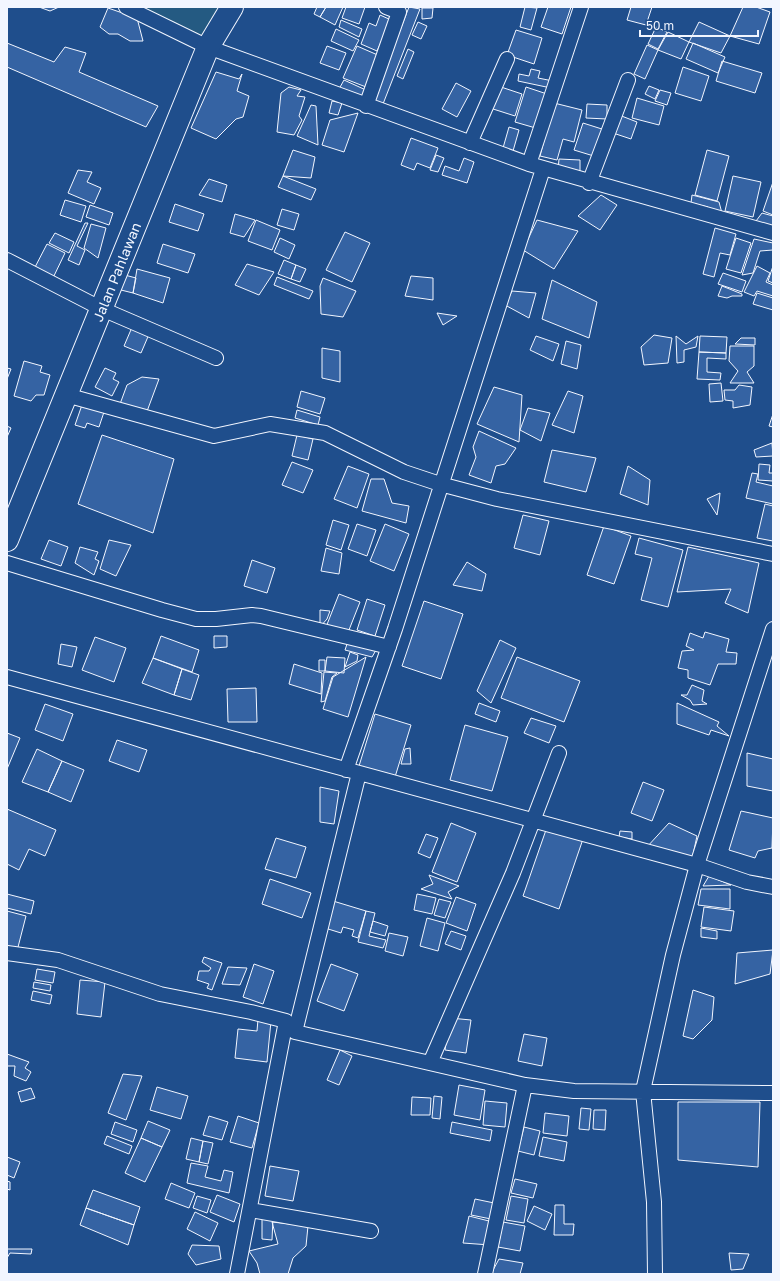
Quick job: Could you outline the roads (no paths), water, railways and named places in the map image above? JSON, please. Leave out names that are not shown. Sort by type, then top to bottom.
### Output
[{"type":"main road","name":"Jalan Pahlawan","points":[[7,540],[12,511],[66,395],[208,47],[232,7]]},
{"type":"street","points":[[126,7],[208,47],[366,106],[542,169],[773,233]]},
{"type":"street","points":[[366,106],[398,12],[386,7]]},
{"type":"street","points":[[529,164],[581,7]]},
{"type":"street","points":[[470,143],[508,58]]},
{"type":"street","points":[[589,183],[628,80]]},
{"type":"street","points":[[295,1032],[353,772],[389,647],[440,484],[542,169]]},
{"type":"street","points":[[7,260],[102,309],[216,358]]},
{"type":"street","points":[[66,395],[214,436],[270,424],[325,433],[404,472],[440,484],[497,499],[773,554]]},
{"type":"street","points":[[7,563],[196,619],[216,619],[252,615],[261,616],[389,647]]},
{"type":"street","points":[[655,1274],[654,1202],[643,1091],[673,955],[697,865],[773,629]]},
{"type":"street","points":[[7,677],[697,865],[747,882],[773,887]]},
{"type":"street","points":[[430,1063],[485,941],[559,753]]},
{"type":"street","points":[[7,953],[58,960],[160,994],[251,1012],[286,1021],[295,1032],[525,1085],[574,1091],[773,1093]]},
{"type":"street","points":[[237,1274],[286,1021]]},
{"type":"street","points":[[485,1274],[525,1085]]},
{"type":"street","points":[[250,1210],[371,1231]]}]
